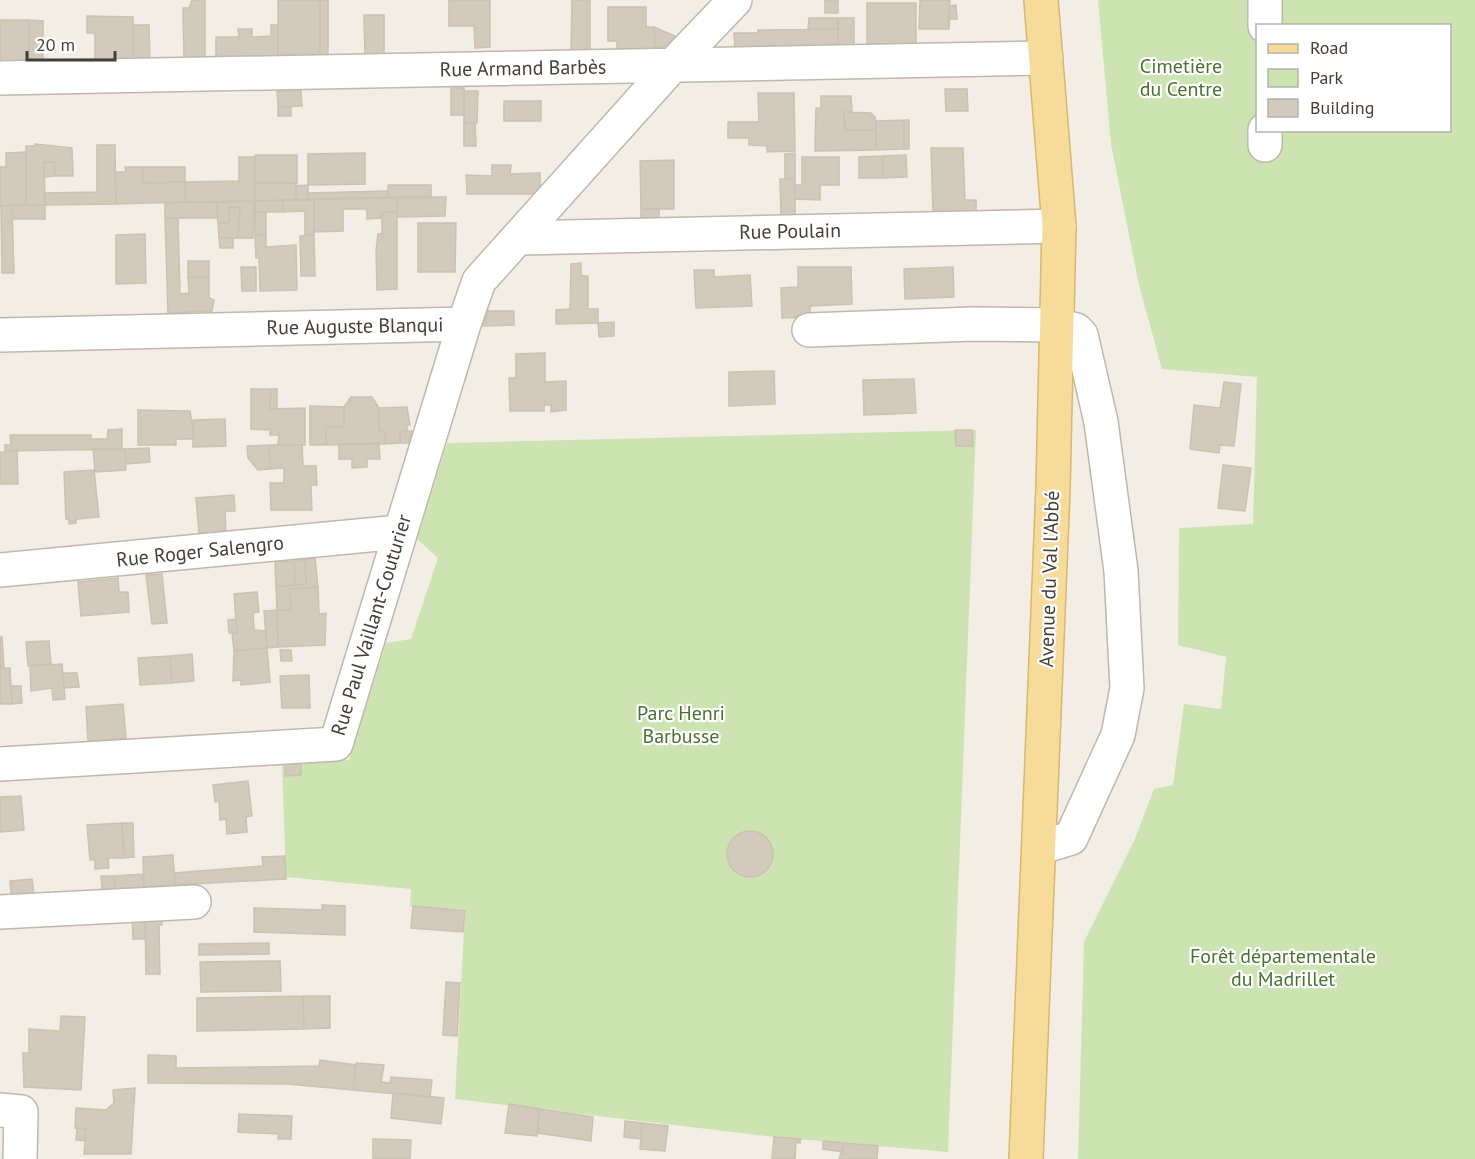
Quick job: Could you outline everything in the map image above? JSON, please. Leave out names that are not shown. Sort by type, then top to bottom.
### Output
[{"type":"main road","name":"Avenue du Val l'Abbé","points":[[1026,1159],[1039,848],[1059,226],[1041,0]]},
{"type":"street","name":"Rue Auguste Blanqui","points":[[0,335],[464,324],[479,282],[672,66],[735,0]]},
{"type":"street","points":[[1265,0],[1265,24]]},
{"type":"street","name":"Rue Armand Barbès","points":[[0,78],[1046,58]]},
{"type":"street","name":"Rue Poulain","points":[[521,237],[1059,226]]},
{"type":"street","name":"Rue Paul Vaillant-Couturier","points":[[0,764],[336,744],[464,324]]},
{"type":"street","points":[[809,330],[974,324],[1057,325],[1076,330],[1081,335],[1101,422],[1120,571],[1127,688],[1118,735],[1071,838],[1039,848]]},
{"type":"street","name":"Rue Roger Salengro","points":[[0,570],[400,532]]},
{"type":"street","points":[[0,912],[194,902]]},
{"type":"street","points":[[10,1111],[20,1159]]},
{"type":"green space","name":"Forêt départementale du Madrillet","points":[[1098,0],[1475,0],[1475,1159],[1078,1159],[1084,942],[1135,839],[1154,789],[1173,785],[1184,704],[1221,709],[1226,657],[1178,645],[1179,528],[1253,524],[1257,377],[1162,369],[1139,285],[1111,144]]},
{"type":"green space","name":"Parc Henri Barbusse","points":[[976,430],[948,1152],[774,1137],[455,1099],[465,911],[410,906],[411,889],[286,877],[282,764],[349,760],[386,643],[411,639],[438,558],[417,539],[447,443]]},
{"type":"building","points":[[192,0],[205,0],[205,58],[184,58],[183,8],[189,8]]},
{"type":"building","points":[[278,0],[320,0],[320,56],[278,57]]},
{"type":"building","points":[[320,0],[328,0],[328,55],[320,55]]},
{"type":"building","points":[[449,0],[490,0],[490,47],[475,48],[474,26],[449,26]]},
{"type":"building","points":[[572,0],[590,0],[590,51],[571,51]]},
{"type":"building","points":[[825,0],[838,0],[838,13],[825,13]]},
{"type":"building","points":[[920,0],[950,0],[949,29],[919,29]]},
{"type":"building","points":[[867,3],[916,3],[916,45],[867,46]]},
{"type":"building","points":[[956,5],[957,19],[949,19],[950,6]]},
{"type":"building","points":[[608,7],[646,7],[646,27],[654,27],[655,49],[617,50],[617,41],[608,41]]},
{"type":"building","points":[[364,15],[384,15],[384,55],[365,55]]},
{"type":"building","points":[[87,16],[133,17],[133,59],[95,60],[95,33],[87,33]]},
{"type":"building","points":[[809,18],[838,18],[838,29],[808,29]]},
{"type":"building","points":[[838,18],[854,18],[854,46],[838,46]]},
{"type":"building","points":[[0,20],[29,20],[29,61],[0,62]]},
{"type":"building","points":[[29,20],[43,21],[43,61],[29,61]]},
{"type":"building","points":[[133,25],[149,25],[150,59],[133,59]]},
{"type":"building","points":[[271,25],[278,25],[278,57],[216,58],[216,37],[239,37],[238,29],[252,29],[252,37],[271,36]]},
{"type":"building","points":[[654,27],[677,37],[671,44],[655,49]]},
{"type":"building","points":[[838,29],[838,46],[735,49],[734,33],[758,33],[758,30]]},
{"type":"building","points":[[451,88],[464,88],[464,115],[451,115]]},
{"type":"building","points":[[945,89],[967,89],[968,111],[946,111]]},
{"type":"building","points":[[277,91],[301,91],[302,106],[278,107]]},
{"type":"building","points":[[464,91],[478,91],[477,123],[464,123]]},
{"type":"building","points":[[758,93],[794,93],[795,151],[767,152],[767,146],[749,145],[749,138],[728,138],[728,122],[759,122]]},
{"type":"building","points":[[821,96],[851,96],[852,112],[844,112],[845,130],[876,130],[876,150],[815,151],[816,108],[821,108]]},
{"type":"building","points":[[504,101],[541,101],[541,121],[504,121]]},
{"type":"building","points":[[278,107],[291,107],[291,116],[278,116]]},
{"type":"building","points":[[844,112],[871,113],[875,117],[876,130],[845,130]]},
{"type":"building","points":[[904,120],[904,149],[876,150],[876,121]]},
{"type":"building","points":[[904,120],[909,120],[909,149],[904,149]]},
{"type":"building","points":[[464,123],[475,123],[476,146],[464,146]]},
{"type":"building","points":[[35,144],[72,148],[73,176],[55,176],[54,162],[44,162],[45,205],[26,205],[26,146],[35,146]]},
{"type":"building","points":[[97,145],[115,145],[116,204],[45,205],[44,193],[97,192]]},
{"type":"building","points":[[931,148],[963,148],[965,200],[976,200],[976,211],[933,212]]},
{"type":"building","points":[[26,152],[26,205],[0,206],[0,167],[6,167],[6,153]]},
{"type":"building","points":[[365,153],[365,184],[308,185],[308,154]]},
{"type":"building","points":[[795,153],[795,179],[785,179],[785,154]]},
{"type":"building","points":[[255,155],[297,155],[297,183],[255,183]]},
{"type":"building","points":[[906,155],[907,177],[883,178],[883,156]]},
{"type":"building","points":[[883,156],[883,178],[859,178],[859,157]]},
{"type":"building","points":[[239,157],[255,157],[255,201],[185,202],[185,182],[239,181]]},
{"type":"building","points":[[802,157],[839,157],[839,185],[820,185],[820,200],[795,199],[795,185],[802,185]]},
{"type":"building","points":[[674,160],[674,209],[641,209],[640,161]]},
{"type":"building","points":[[44,162],[54,162],[55,176],[44,177]]},
{"type":"building","points":[[492,165],[511,165],[510,174],[540,173],[540,194],[467,194],[466,175],[492,176]]},
{"type":"building","points":[[125,167],[143,167],[143,183],[185,182],[185,202],[116,204],[115,172],[126,172]]},
{"type":"building","points":[[143,167],[185,167],[185,182],[143,183]]},
{"type":"building","points":[[780,179],[795,179],[795,216],[781,216]]},
{"type":"building","points":[[255,183],[296,183],[296,200],[255,201]]},
{"type":"building","points":[[308,185],[308,200],[296,200],[296,186]]},
{"type":"building","points":[[388,185],[431,185],[431,198],[388,198]]},
{"type":"building","points":[[388,191],[388,198],[308,200],[308,193]]},
{"type":"building","points":[[397,197],[397,212],[382,212],[382,218],[367,219],[367,209],[343,209],[343,231],[314,232],[314,199]]},
{"type":"building","points":[[397,197],[446,197],[445,216],[397,217]]},
{"type":"building","points":[[314,199],[314,235],[305,235],[305,211],[283,212],[283,200]]},
{"type":"building","points":[[283,200],[283,212],[255,212],[255,201]]},
{"type":"building","points":[[254,201],[253,238],[238,238],[240,207],[229,207],[229,223],[218,223],[217,202]]},
{"type":"building","points":[[217,202],[218,218],[165,218],[165,203]]},
{"type":"building","points":[[12,205],[14,273],[2,273],[1,206]]},
{"type":"building","points":[[12,205],[45,205],[45,219],[13,219]]},
{"type":"building","points":[[229,207],[240,207],[238,238],[219,238],[218,223],[229,223]]},
{"type":"building","points":[[659,208],[659,219],[641,220],[641,209]]},
{"type":"building","points":[[255,212],[266,212],[266,235],[255,235]]},
{"type":"building","points":[[382,212],[397,212],[397,289],[377,290],[376,251],[378,234],[382,234]]},
{"type":"building","points":[[165,218],[178,218],[180,294],[189,293],[188,277],[209,277],[209,298],[214,300],[212,311],[168,313]]},
{"type":"building","points":[[418,223],[456,223],[455,272],[418,272]]},
{"type":"building","points":[[145,234],[146,283],[116,284],[116,235]]},
{"type":"building","points":[[255,235],[266,235],[266,247],[296,245],[297,290],[260,291],[259,258],[256,258]]},
{"type":"building","points":[[314,235],[315,276],[301,276],[300,236]]},
{"type":"building","points":[[219,238],[233,238],[233,248],[220,248]]},
{"type":"building","points":[[188,261],[209,261],[209,277],[188,277]]},
{"type":"building","points":[[581,263],[581,276],[588,276],[588,309],[598,309],[598,323],[556,324],[556,310],[570,309],[571,264]]},
{"type":"building","points":[[241,267],[256,267],[256,291],[242,291]]},
{"type":"building","points":[[798,267],[851,267],[852,304],[810,306],[810,317],[782,318],[781,288],[798,287]]},
{"type":"building","points":[[953,267],[954,297],[905,299],[904,269]]},
{"type":"building","points":[[694,270],[714,270],[714,277],[750,275],[752,306],[696,308]]},
{"type":"building","points":[[488,311],[514,311],[514,325],[483,326]]},
{"type":"building","points":[[614,322],[614,336],[599,337],[598,323]]},
{"type":"building","points":[[545,353],[545,382],[566,381],[566,410],[551,412],[551,405],[544,405],[544,411],[510,411],[509,378],[516,378],[516,354]]},
{"type":"building","points":[[774,371],[775,404],[729,406],[729,372]]},
{"type":"building","points":[[914,379],[916,413],[864,415],[863,380]]},
{"type":"building","points":[[1224,382],[1241,384],[1234,446],[1220,445],[1219,453],[1190,449],[1194,405],[1220,408]]},
{"type":"building","points":[[251,389],[271,389],[270,409],[305,408],[305,445],[278,445],[279,435],[270,435],[270,430],[251,429]]},
{"type":"building","points":[[271,389],[277,389],[277,409],[270,409]]},
{"type":"building","points":[[351,397],[372,397],[379,408],[379,431],[385,432],[385,444],[326,445],[326,427],[344,427],[344,407]]},
{"type":"building","points":[[310,406],[344,407],[344,427],[326,427],[326,445],[310,445]]},
{"type":"building","points":[[407,407],[410,425],[407,425],[407,432],[400,431],[400,443],[385,444],[385,432],[379,431],[379,408]]},
{"type":"building","points":[[138,410],[190,411],[194,439],[176,439],[176,445],[138,445]]},
{"type":"building","points":[[225,419],[226,446],[193,447],[193,420]]},
{"type":"building","points":[[122,429],[122,449],[5,451],[5,445],[11,445],[10,435],[91,435],[91,439],[107,439],[108,430]]},
{"type":"building","points":[[955,430],[972,430],[973,446],[956,446]]},
{"type":"building","points":[[400,431],[412,431],[408,443],[400,443]]},
{"type":"building","points":[[379,443],[380,459],[367,459],[367,467],[352,468],[352,459],[339,459],[339,444]]},
{"type":"building","points":[[269,445],[302,445],[303,466],[316,466],[317,485],[311,485],[312,510],[271,510],[270,483],[284,483],[284,468],[270,469]]},
{"type":"building","points":[[269,445],[270,469],[258,470],[248,458],[247,446]]},
{"type":"building","points":[[149,448],[150,462],[126,464],[125,449]]},
{"type":"building","points":[[93,449],[125,449],[126,470],[95,472]]},
{"type":"building","points":[[17,451],[18,484],[0,484],[0,452]]},
{"type":"building","points":[[1223,465],[1251,468],[1245,511],[1218,508]]},
{"type":"building","points":[[94,470],[99,517],[76,519],[76,523],[69,524],[69,519],[66,519],[64,472]]},
{"type":"building","points":[[234,495],[235,511],[225,511],[226,531],[199,534],[196,498]]},
{"type":"building","points":[[315,558],[318,587],[290,589],[291,610],[277,610],[276,587],[306,584],[305,559]]},
{"type":"building","points":[[305,559],[306,584],[295,585],[294,561]]},
{"type":"building","points":[[294,561],[295,585],[276,587],[275,562]]},
{"type":"building","points":[[162,574],[167,623],[152,624],[146,575]]},
{"type":"building","points":[[118,578],[119,592],[128,592],[129,612],[81,616],[78,582]]},
{"type":"building","points":[[318,587],[319,614],[326,613],[325,645],[278,647],[277,610],[291,610],[290,589]]},
{"type":"building","points":[[257,592],[259,612],[253,613],[254,630],[265,631],[267,648],[234,651],[232,632],[237,633],[234,594]]},
{"type":"building","points":[[277,610],[278,647],[267,648],[264,611]]},
{"type":"building","points":[[236,619],[237,633],[229,633],[228,620]]},
{"type":"building","points":[[0,637],[2,637],[4,668],[0,668]]},
{"type":"building","points":[[49,641],[51,664],[28,666],[26,642]]},
{"type":"building","points":[[267,648],[270,682],[241,685],[241,680],[233,681],[234,651]]},
{"type":"building","points":[[280,650],[291,650],[292,661],[281,661]]},
{"type":"building","points":[[192,654],[194,681],[172,683],[170,656]]},
{"type":"building","points":[[170,656],[172,683],[140,685],[138,658]]},
{"type":"building","points":[[62,664],[65,699],[53,700],[52,688],[31,691],[30,666]]},
{"type":"building","points":[[0,668],[10,668],[12,704],[0,704]]},
{"type":"building","points":[[62,673],[77,673],[79,687],[64,688]]},
{"type":"building","points":[[309,675],[310,708],[282,708],[280,676]]},
{"type":"building","points":[[11,686],[21,686],[22,703],[12,704]]},
{"type":"building","points":[[123,704],[126,738],[88,741],[86,707]]},
{"type":"building","points":[[301,763],[301,775],[285,776],[285,764]]},
{"type":"building","points":[[248,781],[252,816],[246,817],[247,832],[227,834],[226,819],[220,820],[219,801],[215,802],[213,785]]},
{"type":"building","points":[[21,796],[24,830],[0,832],[0,797]]},
{"type":"building","points":[[122,823],[133,823],[134,857],[124,858]]},
{"type":"building","points":[[122,823],[124,858],[108,858],[109,868],[95,869],[95,860],[90,860],[87,825]]},
{"type":"building","points":[[750,831],[766,838],[773,854],[766,870],[750,877],[734,870],[727,854],[734,838]]},
{"type":"building","points":[[173,855],[175,885],[144,887],[143,857]]},
{"type":"building","points":[[285,856],[286,879],[175,885],[174,873],[263,866],[262,857]]},
{"type":"building","points":[[143,874],[144,887],[115,889],[114,876]]},
{"type":"building","points":[[101,876],[114,876],[115,889],[102,890]]},
{"type":"building","points":[[32,879],[34,894],[11,895],[10,881]]},
{"type":"building","points":[[322,905],[345,906],[345,935],[254,932],[254,908],[322,910]]},
{"type":"building","points":[[413,906],[465,911],[463,932],[411,928]]},
{"type":"building","points":[[161,911],[160,974],[146,974],[145,912]]},
{"type":"building","points":[[132,917],[145,917],[145,939],[133,939]]},
{"type":"building","points":[[269,943],[269,954],[199,955],[199,944]]},
{"type":"building","points":[[280,961],[281,991],[201,992],[200,962]]},
{"type":"building","points":[[446,982],[460,983],[457,1036],[443,1035]]},
{"type":"building","points":[[303,996],[304,1029],[197,1031],[197,998]]},
{"type":"building","points":[[303,996],[330,996],[330,1028],[304,1029]]},
{"type":"building","points":[[61,1016],[85,1017],[81,1090],[24,1087],[23,1053],[29,1053],[29,1029],[60,1031]]},
{"type":"building","points":[[148,1055],[176,1056],[176,1068],[319,1066],[320,1060],[356,1065],[353,1090],[288,1084],[148,1083]]},
{"type":"building","points":[[356,1063],[384,1065],[381,1082],[390,1083],[391,1077],[432,1080],[430,1097],[353,1090]]},
{"type":"building","points":[[135,1088],[131,1154],[84,1154],[86,1129],[75,1128],[76,1108],[106,1110],[114,1103],[113,1090]]},
{"type":"building","points":[[393,1093],[444,1098],[441,1124],[391,1118]]},
{"type":"building","points":[[509,1104],[539,1109],[537,1136],[505,1133]]},
{"type":"building","points":[[539,1109],[593,1117],[591,1141],[538,1133]]},
{"type":"building","points":[[239,1114],[292,1116],[291,1139],[278,1139],[279,1134],[238,1132]]},
{"type":"building","points":[[625,1121],[642,1123],[641,1139],[624,1137]]},
{"type":"building","points":[[642,1123],[668,1126],[665,1151],[640,1149]]},
{"type":"building","points":[[77,1128],[86,1129],[85,1141],[76,1140]]},
{"type":"building","points":[[774,1137],[801,1139],[800,1143],[796,1142],[795,1159],[772,1159]]},
{"type":"building","points":[[373,1139],[411,1140],[410,1159],[373,1159]]},
{"type":"building","points":[[823,1141],[844,1143],[843,1152],[823,1149]]},
{"type":"building","points":[[844,1143],[878,1146],[877,1159],[839,1159]]},
{"type":"park label","name":"Cimetière du Centre","points":[[1181,78]]}]
